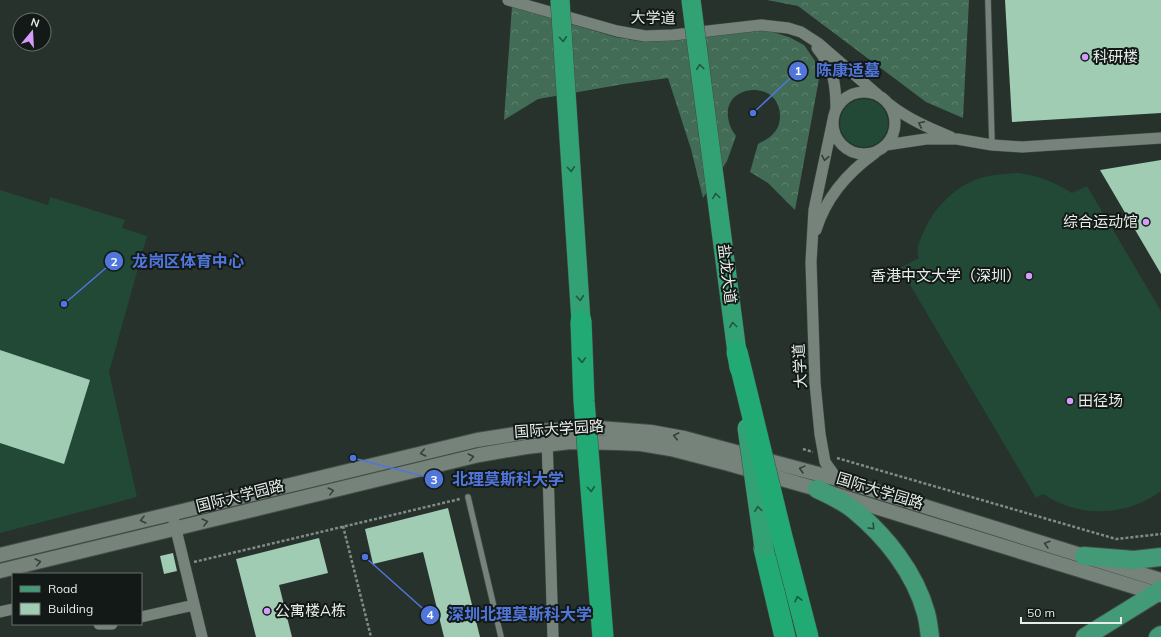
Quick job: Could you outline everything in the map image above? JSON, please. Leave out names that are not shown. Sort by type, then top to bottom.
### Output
[{"type":"highway","points":[[560,0],[581,321],[584,401],[604,637]]},
{"type":"highway","name":"盐龙大道","points":[[691,0],[764,548]]},
{"type":"highway","points":[[737,352],[808,637]]},
{"type":"highway","points":[[764,548],[785,637]]},
{"type":"main road","points":[[817,489],[854,510],[878,533],[897,557],[910,575],[919,594],[926,613],[930,637]]},
{"type":"main road","points":[[1084,556],[1134,560],[1161,557]]},
{"type":"main road","points":[[1085,637],[1159,589]]},
{"type":"street","name":"大学道","points":[[508,0],[617,32],[645,36],[673,35],[761,25],[788,28],[801,32],[818,43],[882,99],[892,110],[895,120],[891,138],[882,148],[848,174],[835,191],[819,223],[812,246]]},
{"type":"street","name":"大学道","points":[[801,32],[822,55],[829,65],[833,76],[836,90],[834,130],[837,138],[844,146],[861,154],[870,154],[882,148]]},
{"type":"street","points":[[834,115],[841,102],[849,96],[859,92],[868,92],[882,99],[918,123],[957,139]]},
{"type":"street","name":"大学道","points":[[834,115],[814,210],[811,262],[815,384],[823,454],[825,462],[837,479]]},
{"type":"street","points":[[882,148],[926,139],[957,139],[992,145],[1022,147],[1161,138]]},
{"type":"street","name":"国际大学园路","points":[[0,555],[477,440],[524,432],[598,428],[652,432],[709,444],[837,479],[1084,556],[1159,589]]},
{"type":"street","points":[[546,430],[548,445],[553,637]]},
{"type":"street","name":"国际大学园路","points":[[0,572],[479,455],[548,445],[594,442],[648,446],[700,456],[1159,589]]},
{"type":"street","points":[[172,513],[202,637]]},
{"type":"street","points":[[142,617],[194,605]]},
{"type":"street","points":[[0,612],[12,609]]},
{"type":"lane","points":[[988,0],[992,145]]},
{"type":"lane","points":[[468,497],[501,637]]},
{"type":"path","points":[[804,449],[1116,539],[1161,534]]},
{"type":"path","points":[[184,564],[468,497]]},
{"type":"path","points":[[343,526],[371,637]]},
{"type":"green space","points":[[767,0],[969,0],[963,118],[926,102],[798,6]]},
{"type":"green space","points":[[512,6],[615,37],[645,42],[766,30],[789,37],[804,45],[815,61],[819,79],[795,210],[768,183],[750,172],[758,144],[776,131],[780,118],[778,105],[771,96],[762,91],[751,90],[741,93],[733,99],[728,109],[729,122],[736,136],[727,161],[703,198],[691,149],[668,78],[538,99],[504,120]]},
{"type":"green space","points":[[864,99],[873,101],[881,106],[886,114],[888,123],[886,132],[881,140],[873,145],[864,147],[855,145],[847,140],[842,132],[840,123],[842,114],[847,106],[855,101]]},
{"type":"green space","name":"田径场","points":[[1018,173],[1046,180],[1072,193],[1087,186],[1161,311],[1161,491],[1147,500],[1133,506],[1118,510],[1087,510],[1057,502],[1043,494],[1036,498],[900,268],[919,258],[918,244],[928,222],[947,198],[972,181],[999,174]]},
{"type":"green space","points":[[0,190],[48,205],[50,197],[125,220],[122,228],[147,236],[109,372],[137,497],[0,533]]},
{"type":"building","name":"科研楼","points":[[1005,0],[1161,0],[1161,113],[1012,122]]},
{"type":"building","name":"综合运动馆","points":[[1161,160],[1161,274],[1100,170]]},
{"type":"building","points":[[0,350],[90,380],[64,464],[0,443]]},
{"type":"building","points":[[448,508],[480,637],[444,637],[423,552],[373,564],[365,529]]},
{"type":"building","name":"公寓楼A栋","points":[[319,538],[328,573],[279,585],[292,637],[256,637],[236,559]]},
{"type":"building","points":[[173,553],[177,571],[164,574],[160,556]]},
{"type":"place","name":"科研楼","points":[[1085,57]]},
{"type":"place","name":"陈康适墓","points":[[753,113]]},
{"type":"place","name":"综合运动馆","points":[[1146,222]]},
{"type":"place","name":"香港中文大学（深圳）","points":[[1029,276]]},
{"type":"place","name":"龙岗区体育中心","points":[[64,304]]},
{"type":"place","name":"田径场","points":[[1070,401]]},
{"type":"place","name":"北理莫斯科大学","points":[[353,458]]},
{"type":"place","name":"深圳北理莫斯科大学","points":[[365,557]]},
{"type":"place","name":"公寓楼A栋","points":[[267,611]]}]
